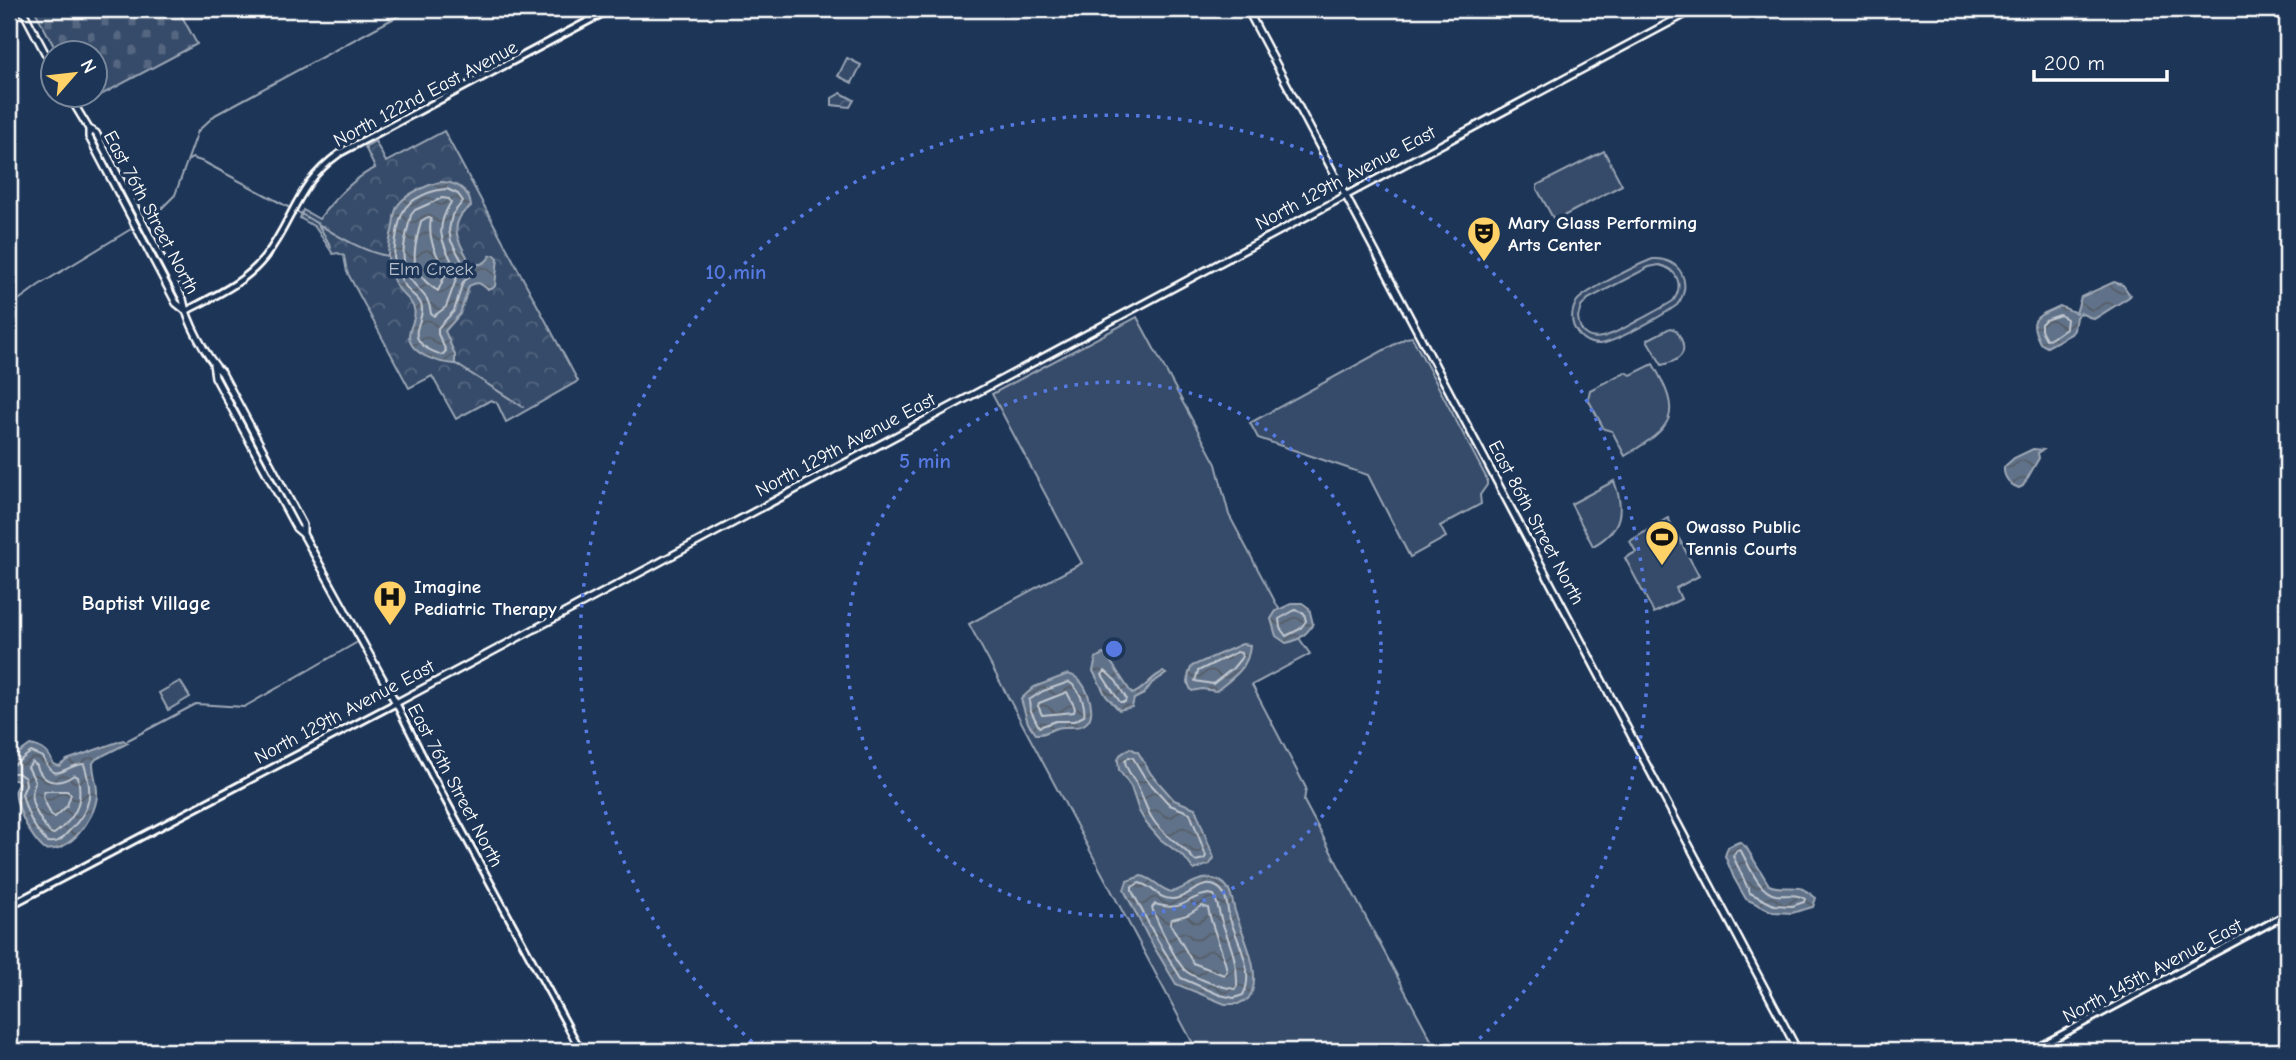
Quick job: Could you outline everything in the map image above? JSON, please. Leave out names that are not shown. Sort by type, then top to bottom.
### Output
[{"type":"main road","points":[[22,9],[38,39]]},
{"type":"main road","name":"East 86th Street North","points":[[1247,9],[1798,1051]]},
{"type":"main road","name":"North 129th Avenue East","points":[[396,703],[1695,9]]},
{"type":"main road","name":"East 76th Street North","points":[[76,108],[89,129],[96,133],[183,299],[186,311],[213,364],[215,377],[296,528],[303,534],[396,703]]},
{"type":"street","name":"North 122nd East Avenue","points":[[186,311],[239,282],[257,266],[272,246],[303,190],[328,162],[611,9]]},
{"type":"street","name":"North 129th Avenue East","points":[[9,906],[396,703]]},
{"type":"street","name":"East 76th Street North","points":[[396,703],[581,1051]]},
{"type":"street","name":"North 145th Avenue East","points":[[2031,1051],[2287,914]]},
{"type":"green space","points":[[34,9],[178,9],[197,44],[108,91],[108,38],[50,38]]},
{"type":"green space","points":[[847,58],[861,65],[852,83],[838,76]]},
{"type":"green space","points":[[841,93],[854,100],[850,107],[832,105],[832,98]]},
{"type":"green space","name":"Elm Creek","points":[[444,131],[578,381],[506,422],[497,403],[491,400],[456,419],[432,376],[409,388],[347,272],[344,256],[333,254],[315,227],[300,218],[303,210],[319,219],[344,190],[375,168],[365,147],[375,141],[386,162]]},
{"type":"green space","points":[[1604,151],[1622,185],[1556,220],[1553,218],[1537,185]]},
{"type":"green space","points":[[1653,259],[1671,262],[1682,273],[1684,289],[1677,305],[1639,328],[1606,343],[1592,343],[1581,337],[1572,321],[1577,301],[1601,285]],"holes":[[[1649,267],[1666,267],[1677,279],[1678,290],[1673,301],[1603,337],[1594,338],[1581,329],[1578,317],[1581,307],[1588,299]]]},
{"type":"green space","points":[[1137,317],[1216,464],[1229,515],[1279,609],[1310,654],[1252,685],[1306,788],[1304,801],[1437,1051],[1197,1051],[969,624],[1082,563],[992,394]]},
{"type":"green space","points":[[1670,328],[1676,330],[1683,343],[1682,353],[1676,360],[1662,365],[1647,340]]},
{"type":"green space","points":[[1412,337],[1487,479],[1487,485],[1480,495],[1481,504],[1440,526],[1446,537],[1410,557],[1368,475],[1258,438],[1250,423]]},
{"type":"green space","points":[[1653,364],[1668,396],[1669,418],[1654,436],[1625,456],[1612,431],[1604,429],[1588,399],[1590,390],[1625,372],[1631,375]]},
{"type":"green space","points":[[1614,481],[1620,510],[1618,518],[1610,533],[1593,546],[1571,504]]},
{"type":"green space","name":"Owasso Public Tennis Courts","points":[[1668,518],[1699,576],[1676,588],[1681,599],[1654,613],[1625,558],[1636,552],[1630,541]]},
{"type":"green space","points":[[180,681],[190,697],[168,710],[159,693]]},
{"type":"water","points":[[440,182],[461,188],[470,200],[471,206],[460,217],[456,230],[470,263],[482,264],[495,255],[498,258],[495,286],[487,289],[479,283],[469,286],[460,314],[445,331],[455,355],[455,364],[426,357],[410,342],[414,309],[397,287],[388,262],[398,205],[417,190]]},
{"type":"water","points":[[2114,282],[2123,285],[2129,297],[2094,319],[2080,313],[2076,317],[2071,334],[2047,347],[2040,343],[2034,322],[2040,315],[2060,306],[2076,313],[2081,297]]},
{"type":"water","points":[[2033,449],[2043,450],[2038,453],[2039,458],[2023,486],[2019,488],[2008,480],[2004,467],[2014,458]]},
{"type":"water","points":[[1293,603],[1302,603],[1309,608],[1313,624],[1302,637],[1286,643],[1276,636],[1271,619],[1276,611]]},
{"type":"water","points":[[1242,644],[1250,645],[1249,653],[1234,677],[1216,691],[1192,691],[1188,679],[1192,666]]},
{"type":"water","points":[[1103,654],[1132,694],[1158,674],[1166,674],[1152,683],[1144,694],[1134,699],[1132,707],[1119,710],[1106,696],[1093,671],[1096,658]]},
{"type":"water","points":[[1068,674],[1078,679],[1088,695],[1091,708],[1089,720],[1078,727],[1061,727],[1036,734],[1028,723],[1021,699],[1034,687]]},
{"type":"water","points":[[123,740],[128,743],[93,763],[97,796],[86,824],[63,846],[44,849],[33,837],[21,815],[14,791],[19,783],[9,780],[9,760],[30,745],[45,751],[53,764],[59,766],[67,760]]},
{"type":"water","points":[[1130,748],[1138,752],[1151,774],[1174,800],[1195,808],[1214,858],[1210,864],[1194,870],[1184,857],[1160,839],[1146,823],[1131,787],[1119,770],[1120,755]]},
{"type":"water","points":[[1739,842],[1746,847],[1769,885],[1805,890],[1816,898],[1813,907],[1792,913],[1773,912],[1746,899],[1725,856],[1728,847]]},
{"type":"water","points":[[1141,876],[1172,892],[1204,879],[1217,880],[1225,885],[1232,897],[1253,968],[1253,990],[1248,999],[1238,1004],[1225,1004],[1176,984],[1124,890],[1127,881]]},
{"type":"waterway","points":[[149,219],[175,195],[198,131],[215,115],[411,9]]},
{"type":"waterway","points":[[189,160],[192,158],[204,162],[288,207]]},
{"type":"waterway","points":[[296,211],[353,244],[388,256]]},
{"type":"waterway","points":[[318,224],[331,247]]},
{"type":"waterway","points":[[9,307],[39,285],[131,229]]},
{"type":"waterway","points":[[456,364],[523,407]]},
{"type":"waterway","points":[[128,740],[196,704],[244,707],[356,643]]},
{"type":"waterway","points":[[9,795],[15,792]]},
{"type":"place","name":"Mary Glass Performing Arts Center","points":[[1484,263]]},
{"type":"place","name":"Owasso Public Tennis Courts","points":[[1662,567]]},
{"type":"place","name":"Imagine Pediatric Therapy","points":[[390,627]]},
{"type":"district","name":"Baptist Village","points":[[146,603]]}]
